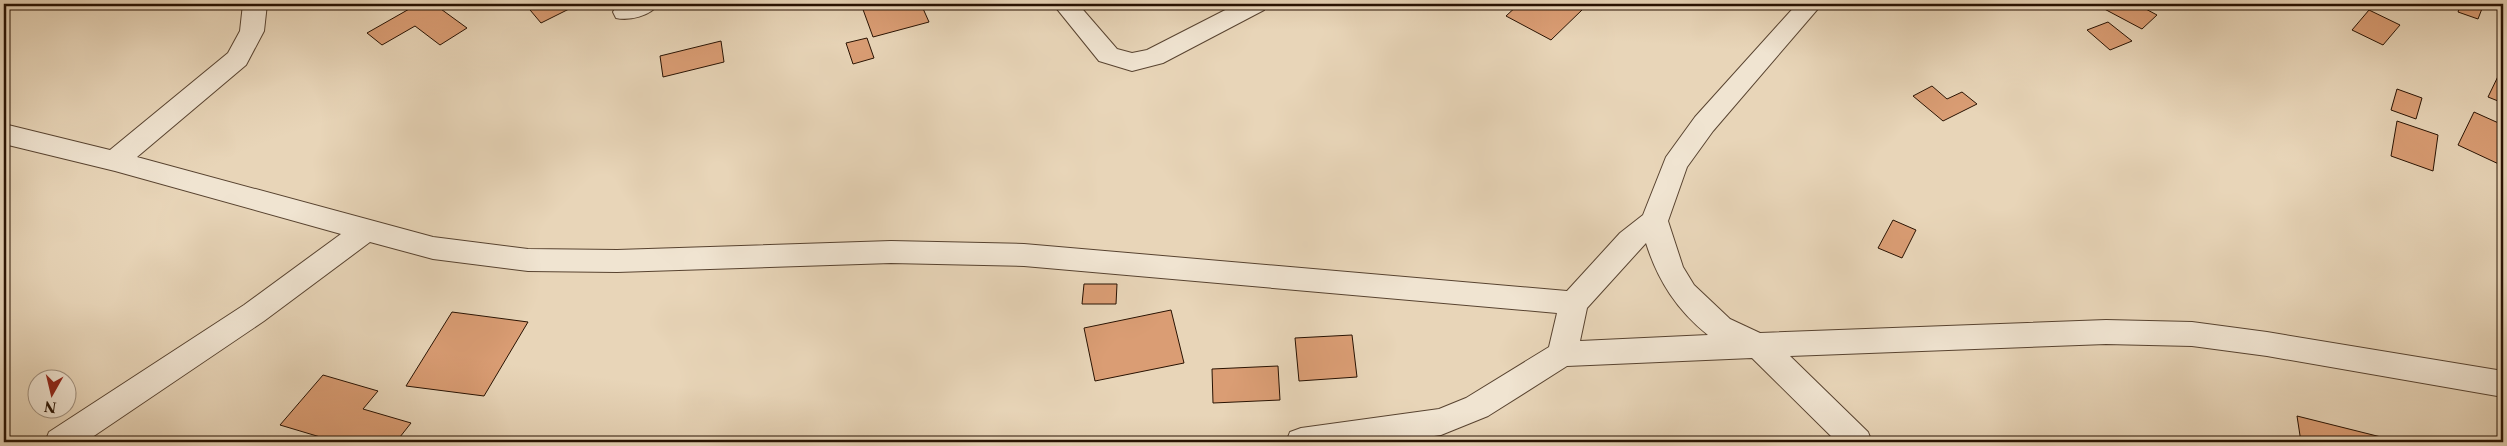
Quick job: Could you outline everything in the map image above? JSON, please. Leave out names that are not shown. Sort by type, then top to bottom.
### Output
[{"type":"street","points":[[115,161],[237,59],[252,31],[254,4]]},
{"type":"street","points":[[1065,4],[1108,55],[1132,62],[1154,57],[1256,4]]},
{"type":"street","points":[[1562,354],[1574,303],[1630,241],[1654,221],[1675,164],[1704,124],[1810,4]]},
{"type":"street","points":[[4,134],[115,161],[433,248],[528,260],[617,261],[891,252],[1024,255],[1574,303]]},
{"type":"street","points":[[1654,221],[1664,258],[1687,298],[1721,328],[1760,346],[1857,442]]},
{"type":"street","points":[[60,442],[254,312],[366,230]]},
{"type":"street","points":[[1301,442],[1441,422],[1477,408],[1562,354],[2106,332],[2192,334],[2266,344],[2503,384]]},
{"type":"building","points":[[418,4],[434,4],[467,28],[440,45],[415,26],[382,45],[367,33]]},
{"type":"building","points":[[525,4],[570,4],[573,7],[541,23]]},
{"type":"building","points":[[861,4],[921,4],[929,22],[873,37]]},
{"type":"building","points":[[1519,4],[1572,4],[1583,9],[1551,40],[1506,16]]},
{"type":"building","points":[[2095,4],[2145,4],[2142,7],[2157,15],[2142,29]]},
{"type":"building","points":[[2461,4],[2483,6],[2478,19],[2458,12]]},
{"type":"building","points":[[2369,10],[2400,25],[2383,45],[2352,30]]},
{"type":"building","points":[[2108,22],[2132,41],[2110,50],[2087,30]]},
{"type":"building","points":[[867,38],[874,58],[853,64],[846,43]]},
{"type":"building","points":[[721,41],[724,62],[663,77],[660,56]]},
{"type":"building","points":[[2503,66],[2503,103],[2488,97]]},
{"type":"building","points":[[1932,86],[1947,99],[1962,92],[1977,104],[1943,121],[1913,96]]},
{"type":"building","points":[[2397,89],[2422,98],[2416,119],[2391,110]]},
{"type":"building","points":[[2474,112],[2503,125],[2503,166],[2458,145]]},
{"type":"building","points":[[2397,121],[2438,135],[2433,171],[2391,156]]},
{"type":"building","points":[[1893,220],[1916,230],[1902,258],[1878,248]]},
{"type":"building","points":[[1084,284],[1117,284],[1116,304],[1082,304]]},
{"type":"building","points":[[1171,310],[1184,363],[1095,381],[1084,328]]},
{"type":"building","points":[[452,312],[528,322],[484,396],[406,386]]},
{"type":"building","points":[[1352,335],[1357,377],[1299,381],[1295,338]]},
{"type":"building","points":[[1278,366],[1280,400],[1213,403],[1212,369]]},
{"type":"building","points":[[323,375],[378,391],[363,409],[411,423],[396,442],[337,442],[280,425]]},
{"type":"building","points":[[2297,416],[2381,437],[2381,442],[2301,442]]}]
